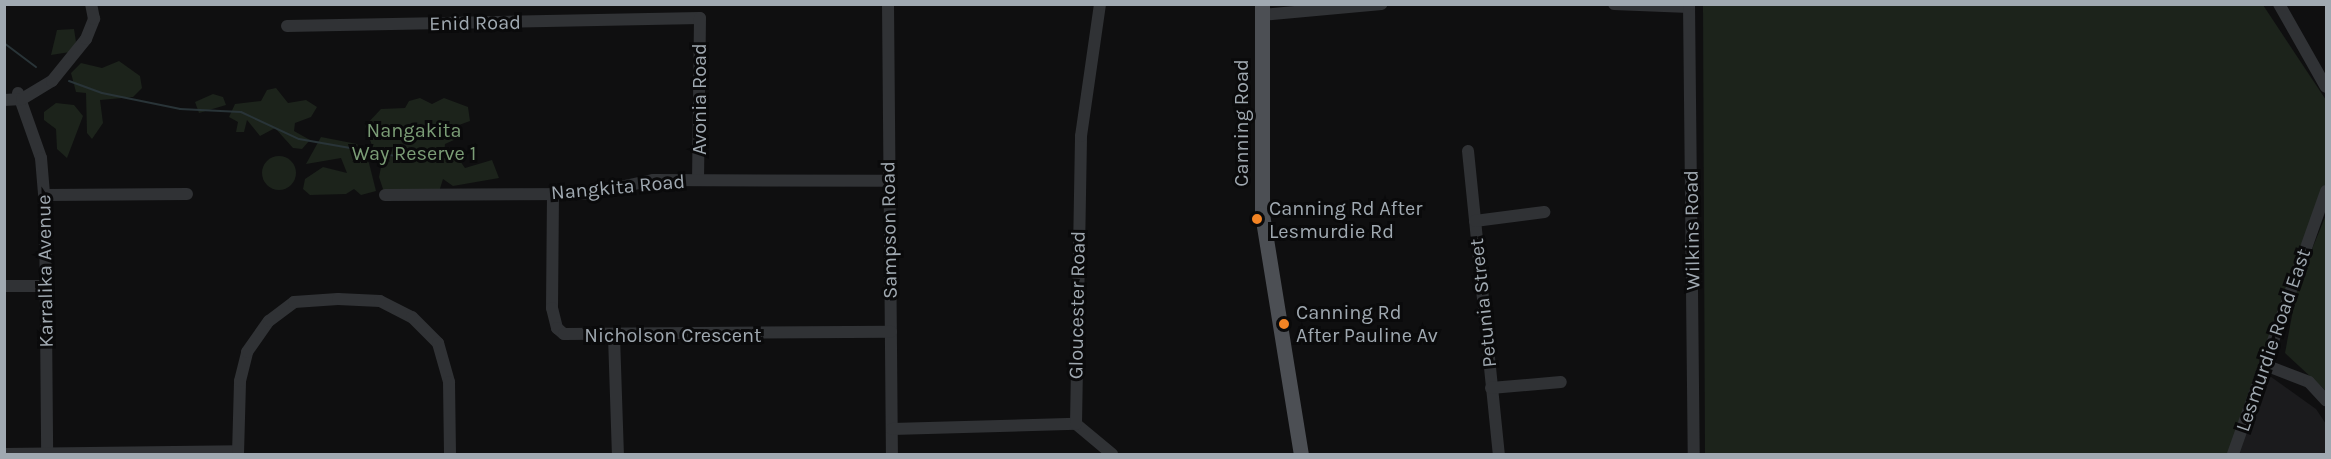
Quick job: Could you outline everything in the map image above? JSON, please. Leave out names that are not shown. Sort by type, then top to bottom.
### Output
[{"type":"main road","name":"Canning Road","points":[[1262,10],[1262,213],[1301,454]]},
{"type":"street","points":[[4,100],[19,96],[60,72],[87,39],[94,19],[91,4]]},
{"type":"street","name":"Sampson Road","points":[[888,4],[892,454]]},
{"type":"street","name":"Gloucester Road","points":[[1076,424],[1081,136],[1100,4]]},
{"type":"street","points":[[1262,10],[1381,4]]},
{"type":"street","points":[[1614,4],[1689,6]]},
{"type":"street","points":[[2279,4],[2326,87]]},
{"type":"street","name":"Wilkins Road","points":[[1689,6],[1694,454]]},
{"type":"street","name":"Enid Road","points":[[286,26],[699,18]]},
{"type":"street","name":"Avonia Road","points":[[698,179],[699,18]]},
{"type":"street","points":[[4,94],[19,96]]},
{"type":"street","name":"Karralika Avenue","points":[[19,96],[41,158],[45,195],[46,453]]},
{"type":"street","name":"Petunia Street","points":[[1468,152],[1499,454]]},
{"type":"street","name":"Nangkita Road","points":[[385,195],[587,194],[652,180],[888,181]]},
{"type":"street","name":"Lesmurdie Road East","points":[[2233,454],[2326,191]]},
{"type":"street","points":[[45,195],[187,194]]},
{"type":"street","name":"Nicholson Crescent","points":[[553,194],[552,308],[557,328],[564,334],[614,336],[891,332]]},
{"type":"street","points":[[1475,221],[1544,212]]},
{"type":"street","points":[[4,286],[46,286]]},
{"type":"street","points":[[4,454],[238,453],[240,381],[246,352],[269,321],[294,302],[338,298],[380,301],[412,317],[438,343],[448,382],[450,454]]},
{"type":"street","points":[[614,336],[618,454]]},
{"type":"street","points":[[2265,365],[2309,382],[2326,400]]},
{"type":"street","points":[[1491,388],[1561,382]]},
{"type":"street","points":[[892,429],[1076,424],[1112,454]]},
{"type":"shaded area","points":[[2267,374],[2316,409],[2326,424],[2326,454],[2237,454]]},
{"type":"green space","points":[[1703,5],[2263,5],[2326,100],[2326,191],[2228,454],[1705,454]]},
{"type":"green space","points":[[74,29],[76,42],[70,52],[51,55],[57,30]]},
{"type":"green space","points":[[119,61],[140,76],[142,88],[133,97],[100,100],[103,123],[92,139],[87,133],[86,93],[76,92],[71,73],[81,63],[102,68]]},
{"type":"green space","points":[[276,88],[288,103],[306,100],[317,107],[311,117],[295,123],[294,131],[310,140],[302,149],[293,148],[275,128],[260,136],[247,120],[244,132],[236,132],[238,122],[229,117],[235,104],[261,101],[267,90]]},
{"type":"green space","points":[[213,94],[223,97],[226,105],[199,113],[195,102]]},
{"type":"green space","name":"Nangakita Way Reserve 1","points":[[420,98],[432,104],[444,98],[468,107],[470,121],[459,125],[456,139],[445,144],[444,158],[460,161],[465,168],[492,160],[499,178],[453,186],[443,179],[438,195],[385,195],[379,177],[383,157],[374,151],[365,126],[381,109],[405,108],[409,101]]},
{"type":"green space","points":[[56,103],[74,105],[83,116],[67,158],[57,149],[56,129],[44,120],[44,112]]},
{"type":"green space","points":[[321,137],[357,144],[369,163],[376,191],[361,195],[354,189],[346,194],[310,195],[303,189],[305,179],[323,167],[347,173],[341,158],[306,164]]},
{"type":"green space","points":[[279,156],[291,161],[296,173],[291,185],[279,190],[267,185],[262,173],[267,161]]},
{"type":"green space","points":[[2326,215],[2326,391],[2285,353],[2298,283]]},
{"type":"waterway","points":[[4,43],[36,67]]},
{"type":"waterway","points":[[69,81],[102,93],[180,109],[241,112],[299,139],[424,161]]},
{"type":"place","name":"Canning Rd After Lesmurdie Rd","points":[[1257,219]]},
{"type":"place","name":"Canning Rd After Pauline Av","points":[[1284,324]]}]
